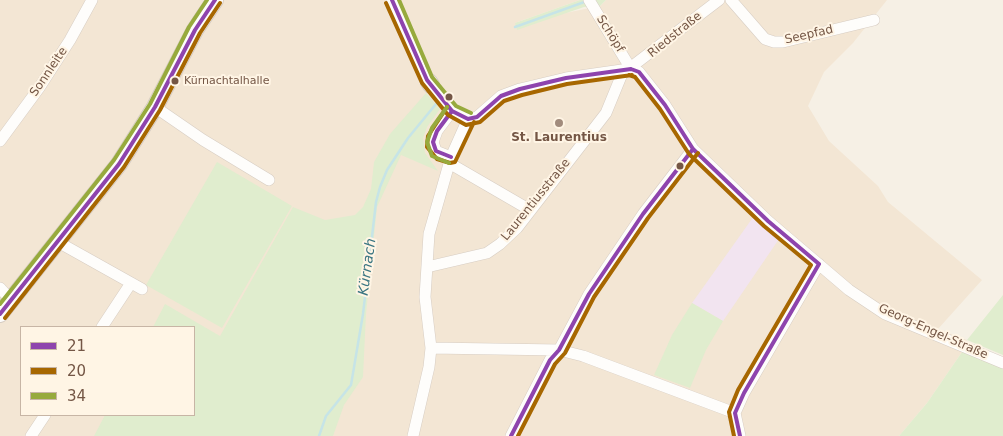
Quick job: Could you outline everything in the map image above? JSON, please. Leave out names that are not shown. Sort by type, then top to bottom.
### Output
[{"type":"street","name":"Sonnleite","points":[[0,141],[44,80],[70,40],[92,0]]},
{"type":"street","points":[[0,314],[5,294],[58,242],[119,164],[155,106],[195,30],[215,0]]},
{"type":"street","points":[[392,0],[421,70],[452,111],[468,119],[477,117],[501,96],[520,89],[566,78],[631,69]]},
{"type":"street","name":"Riedstraße","points":[[631,69],[718,0]]},
{"type":"street","name":"Seepfad","points":[[731,0],[765,40],[774,42],[784,42],[874,20]]},
{"type":"street","name":"Schöpf","points":[[590,2],[631,69]]},
{"type":"street","name":"Laurentiusstraße","points":[[426,267],[487,253],[517,228],[606,113],[622,74],[631,69]]},
{"type":"street","name":"Georg-Engel-Straße","points":[[631,69],[639,72],[665,104],[693,149],[768,221],[849,290],[885,314],[1003,363]]},
{"type":"street","points":[[155,106],[203,140],[269,180]]},
{"type":"street","points":[[452,111],[437,131],[433,142],[436,151],[530,210]]},
{"type":"street","points":[[413,436],[429,367],[431,348],[425,297],[429,234],[450,160],[468,119]]},
{"type":"street","points":[[511,436],[550,360],[559,350],[589,294],[621,244],[693,149]]},
{"type":"street","points":[[58,242],[137,286],[103,326]]},
{"type":"street","points":[[740,436],[735,413],[767,352],[819,264]]},
{"type":"street","points":[[431,348],[559,350],[583,356],[735,413]]},
{"type":"street","points":[[31,436],[44,416]]},
{"type":"shaded area","points":[[0,0],[580,0],[515,23],[600,6],[606,0],[887,0],[853,43],[824,72],[808,106],[829,141],[878,186],[888,202],[982,280],[938,329],[967,340],[962,352],[927,403],[899,436],[0,436]]},
{"type":"shaded area","points":[[754,216],[779,239],[723,321],[692,303]]},
{"type":"green space","points":[[580,0],[606,0],[600,6],[584,7],[517,30],[515,23]]},
{"type":"green space","points":[[426,93],[440,109],[427,127],[423,138],[425,153],[438,171],[401,155],[377,207],[366,314],[363,377],[344,405],[333,436],[94,436],[104,416],[195,416],[195,326],[154,326],[165,304],[220,336],[293,207],[325,220],[355,215],[363,207],[371,189],[374,162],[390,134]]},
{"type":"green space","points":[[217,162],[292,206],[222,328],[146,285]]},
{"type":"green space","points":[[1003,295],[1003,355],[967,340]]},
{"type":"green space","points":[[692,303],[723,321],[706,350],[690,388],[654,375],[672,335]]},
{"type":"green space","points":[[962,352],[1003,367],[1003,436],[899,436],[927,403]]},
{"type":"waterway","name":"Kürnach","points":[[515,27],[587,1]]},
{"type":"waterway","name":"Kürnach","points":[[319,436],[326,416],[351,385],[363,314],[376,202],[380,187],[387,170],[408,138],[436,104]]},
{"type":"transit line","name":"34","points":[[0,304],[114,160],[150,104],[189,27],[207,0]]},
{"type":"transit line","name":"21","points":[[0,314],[119,164],[155,107],[195,30],[215,0]]},
{"type":"transit line","name":"21","points":[[392,0],[427,80],[452,111],[468,119],[477,117],[501,96],[520,89],[566,78],[631,69]]},
{"type":"transit line","name":"34","points":[[399,0],[432,77],[456,106],[471,113]]},
{"type":"transit line","name":"20","points":[[5,318],[124,167],[160,110],[200,33],[220,3]]},
{"type":"transit line","name":"20","points":[[386,3],[422,83],[448,115],[466,125],[480,122],[504,101],[522,95],[567,84],[632,75]]},
{"type":"transit line","name":"21","points":[[631,69],[639,72],[665,105],[693,149],[768,221],[819,264]]},
{"type":"transit line","name":"20","points":[[629,75],[635,77],[660,109],[689,154],[764,226],[811,265],[738,390],[729,412],[734,436]]},
{"type":"transit line","name":"20","points":[[447,107],[428,136],[427,147],[437,159],[450,163],[455,162],[474,122]]},
{"type":"transit line","name":"34","points":[[447,107],[432,128],[427,142],[432,156],[449,163]]},
{"type":"transit line","name":"21","points":[[451,157],[436,151],[433,142],[437,131],[452,111]]},
{"type":"transit line","name":"21","points":[[511,436],[550,360],[559,350],[589,294],[643,214],[693,149]]},
{"type":"transit line","name":"20","points":[[518,436],[555,364],[565,353],[594,297],[648,218],[698,153]]},
{"type":"transit line","name":"21","points":[[740,436],[735,413],[744,393],[819,264]]},
{"type":"place","name":"Kürnachtalhalle","points":[[175,81]]},
{"type":"place","name":"St. Laurentius","points":[[559,123]]}]
